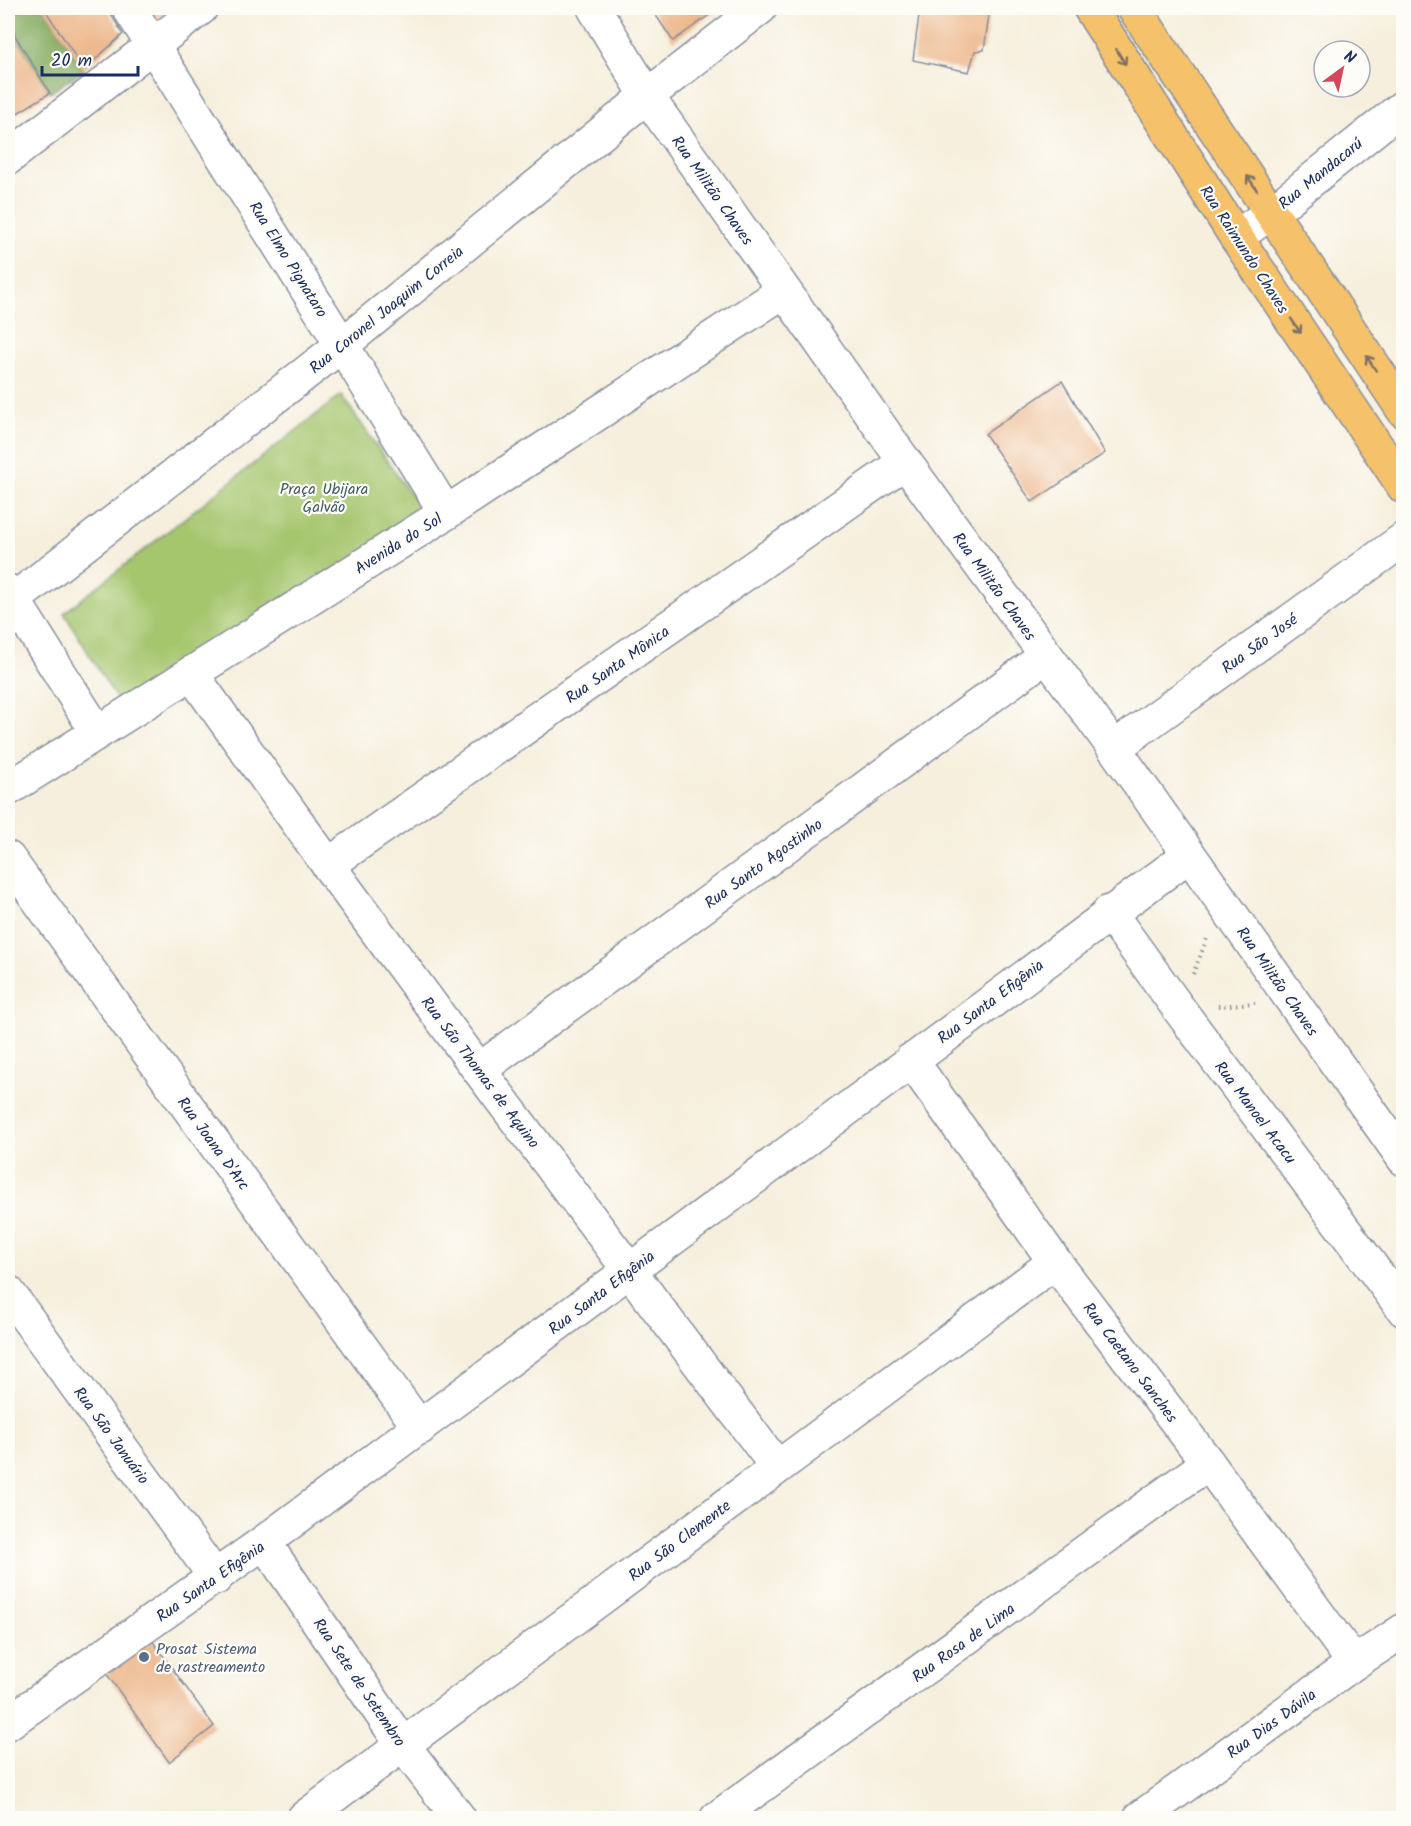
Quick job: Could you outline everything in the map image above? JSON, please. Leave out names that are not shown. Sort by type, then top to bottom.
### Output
[{"type":"main road","name":"Rua Raimundo Chaves","points":[[1090,8],[1236,237],[1404,487]]},
{"type":"main road","points":[[1134,8],[1404,411]]},
{"type":"street","name":"Rua Elmo Pignataro","points":[[129,8],[446,513]]},
{"type":"street","points":[[8,158],[201,8]]},
{"type":"street","name":"Rua Militão Chaves","points":[[594,8],[647,96],[784,291],[905,462],[1114,748],[1404,1159]]},
{"type":"street","name":"Rua Coronel Joaquim Correia","points":[[9,599],[342,345],[647,96],[760,8]]},
{"type":"street","name":"Rua Mandacarú","points":[[1236,237],[1272,212],[1404,106]]},
{"type":"street","name":"Avenida do Sol","points":[[8,789],[446,513],[784,291]]},
{"type":"street","name":"Rua Santa Mônica","points":[[328,866],[905,462]]},
{"type":"street","name":"Rua São José","points":[[1114,748],[1404,539]]},
{"type":"street","points":[[9,599],[97,732]]},
{"type":"street","name":"Rua Santo Agostinho","points":[[479,1070],[1046,656]]},
{"type":"street","name":"Rua São Thomas de Aquino","points":[[191,673],[328,866],[777,1467]]},
{"type":"street","name":"Rua Santa Efigênia","points":[[8,1721],[216,1578],[1109,912],[1189,855]]},
{"type":"street","name":"Rua Joana D'Arc","points":[[8,858],[420,1428]]},
{"type":"street","name":"Rua Manoel Acacu","points":[[1109,912],[1179,1010],[1404,1310]]},
{"type":"street","name":"Rua Caetano Sanches","points":[[911,1060],[1055,1262],[1208,1463],[1354,1663]]},
{"type":"street","name":"Rua São Clemente","points":[[304,1818],[1055,1262]]},
{"type":"street","name":"Rua São Januário","points":[[8,1292],[216,1578]]},
{"type":"street","name":"Rua Rosa de Lima","points":[[717,1818],[1208,1463]]},
{"type":"street","name":"Rua Sete de Setembro","points":[[264,1542],[402,1744],[459,1818]]},
{"type":"street","name":"Rua Dias Dávila","points":[[1140,1818],[1354,1663],[1404,1630]]},
{"type":"path","points":[[1222,902],[1179,1010],[1292,1000]]},
{"type":"green space","points":[[8,8],[44,8],[84,70],[50,93],[8,24]]},
{"type":"green space","name":"Praça Ubijara Galvão","points":[[341,395],[425,515],[123,710],[64,613]]},
{"type":"building","points":[[44,8],[107,8],[123,34],[84,70]]},
{"type":"building","points":[[142,8],[182,8],[155,27]]},
{"type":"building","points":[[651,8],[719,8],[673,41]]},
{"type":"building","points":[[920,8],[990,8],[984,50],[975,51],[969,72],[913,60]]},
{"type":"building","points":[[8,24],[50,93],[8,119]]},
{"type":"building","points":[[1062,381],[1105,453],[1032,502],[985,434]]},
{"type":"building","points":[[151,1639],[214,1726],[169,1762],[106,1673]]},
{"type":"place","name":"Prosat Sistema de rastreamento","points":[[144,1657]]}]
